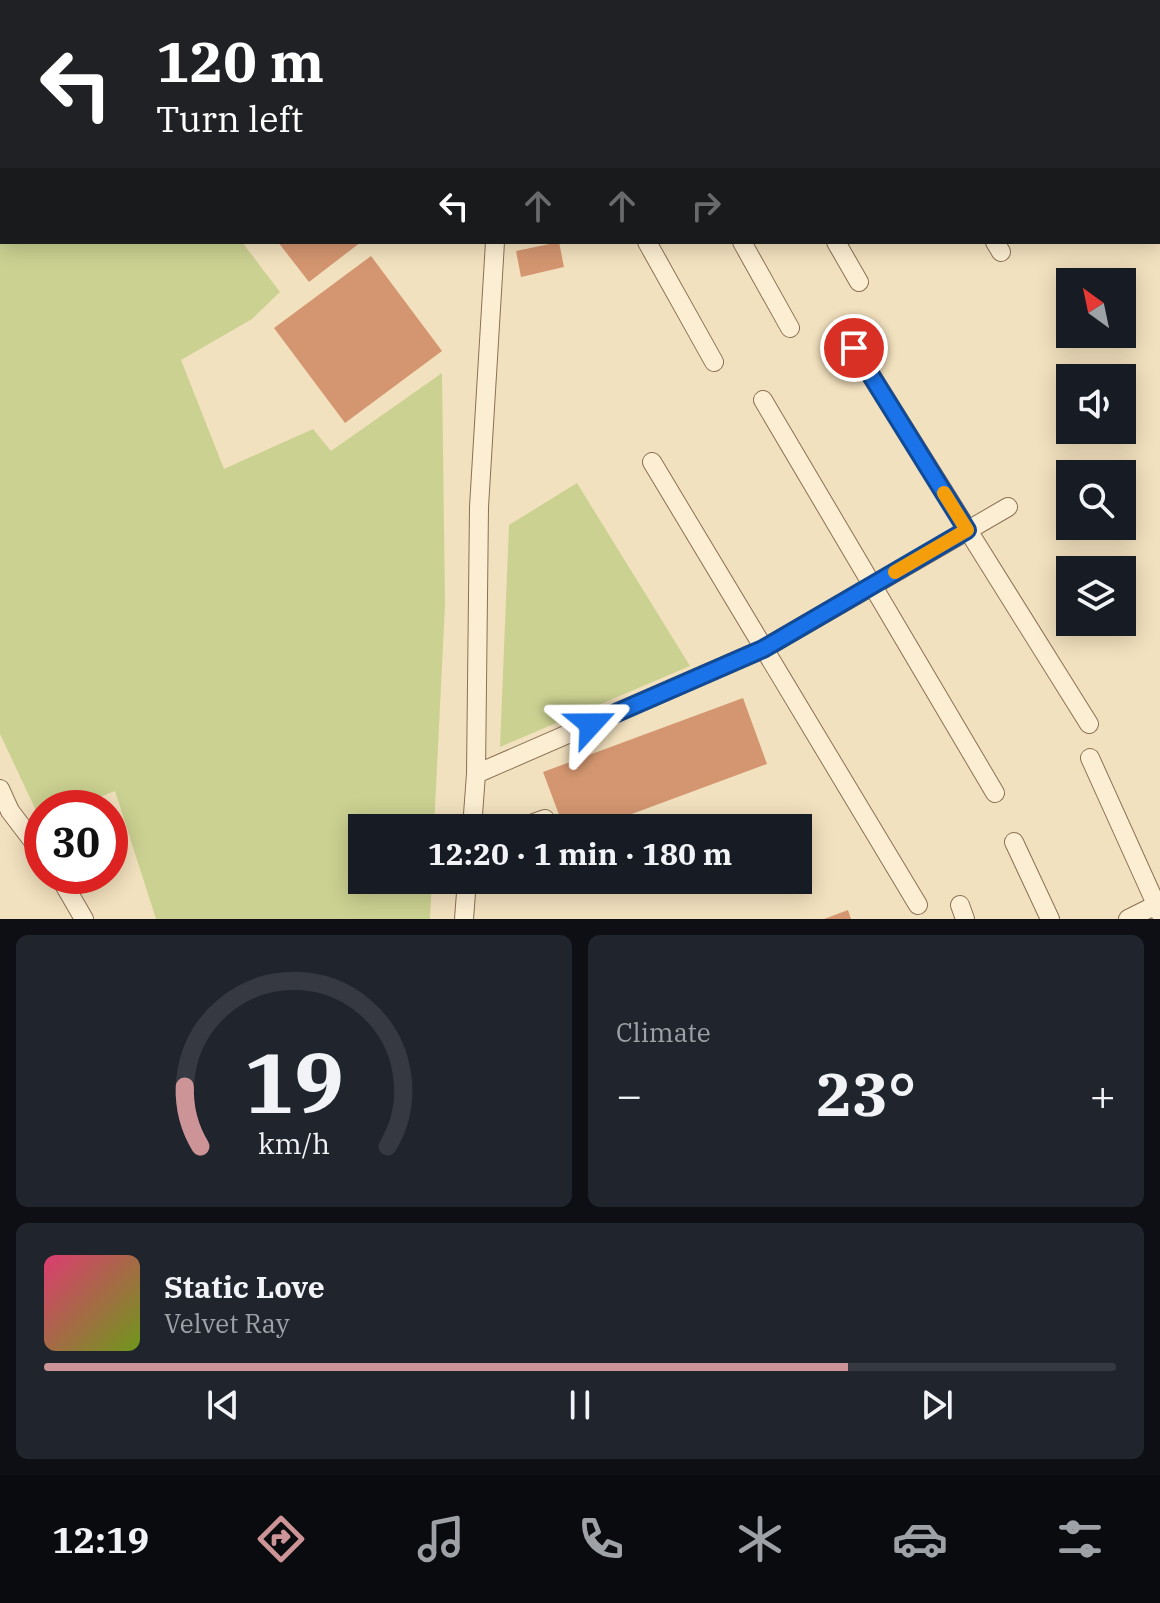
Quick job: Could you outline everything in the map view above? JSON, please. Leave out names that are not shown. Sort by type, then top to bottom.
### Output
[{"type":"street","points":[[473,814],[479,507],[495,244]]},
{"type":"street","points":[[648,244],[714,362]]},
{"type":"street","points":[[743,244],[790,328]]},
{"type":"street","points":[[837,244],[859,282]]},
{"type":"street","points":[[854,348],[1089,724]]},
{"type":"street","points":[[763,400],[995,793]]},
{"type":"street","points":[[652,462],[918,905]]},
{"type":"street","points":[[476,774],[763,649],[1008,507]]},
{"type":"street","points":[[1090,758],[1159,907],[1128,919]]},
{"type":"street","points":[[0,789],[10,811],[24,829]]},
{"type":"street","points":[[1014,842],[1050,919]]},
{"type":"street","points":[[69,894],[84,919]]},
{"type":"street","points":[[464,919],[466,894]]},
{"type":"green space","points":[[0,244],[244,244],[280,292],[252,319],[181,360],[224,469],[313,429],[331,451],[442,373],[445,605],[435,814],[348,814],[348,894],[431,894],[430,919],[156,919],[128,832],[128,790],[26,790],[0,734]]},
{"type":"green space","points":[[577,483],[690,666],[500,747],[509,525]]},
{"type":"building","points":[[280,244],[358,244],[309,282]]},
{"type":"building","points":[[559,244],[564,267],[521,277],[516,251]]},
{"type":"building","points":[[371,256],[442,351],[345,423],[274,328]]},
{"type":"building","points":[[743,698],[767,764],[632,814],[559,814],[543,772]]},
{"type":"building","points":[[848,910],[851,919],[824,919]]},
{"type":"slow traffic","points":[[895,572],[967,530],[944,493]]},
{"type":"route","points":[[591,724],[763,649],[967,530],[854,348]]}]
